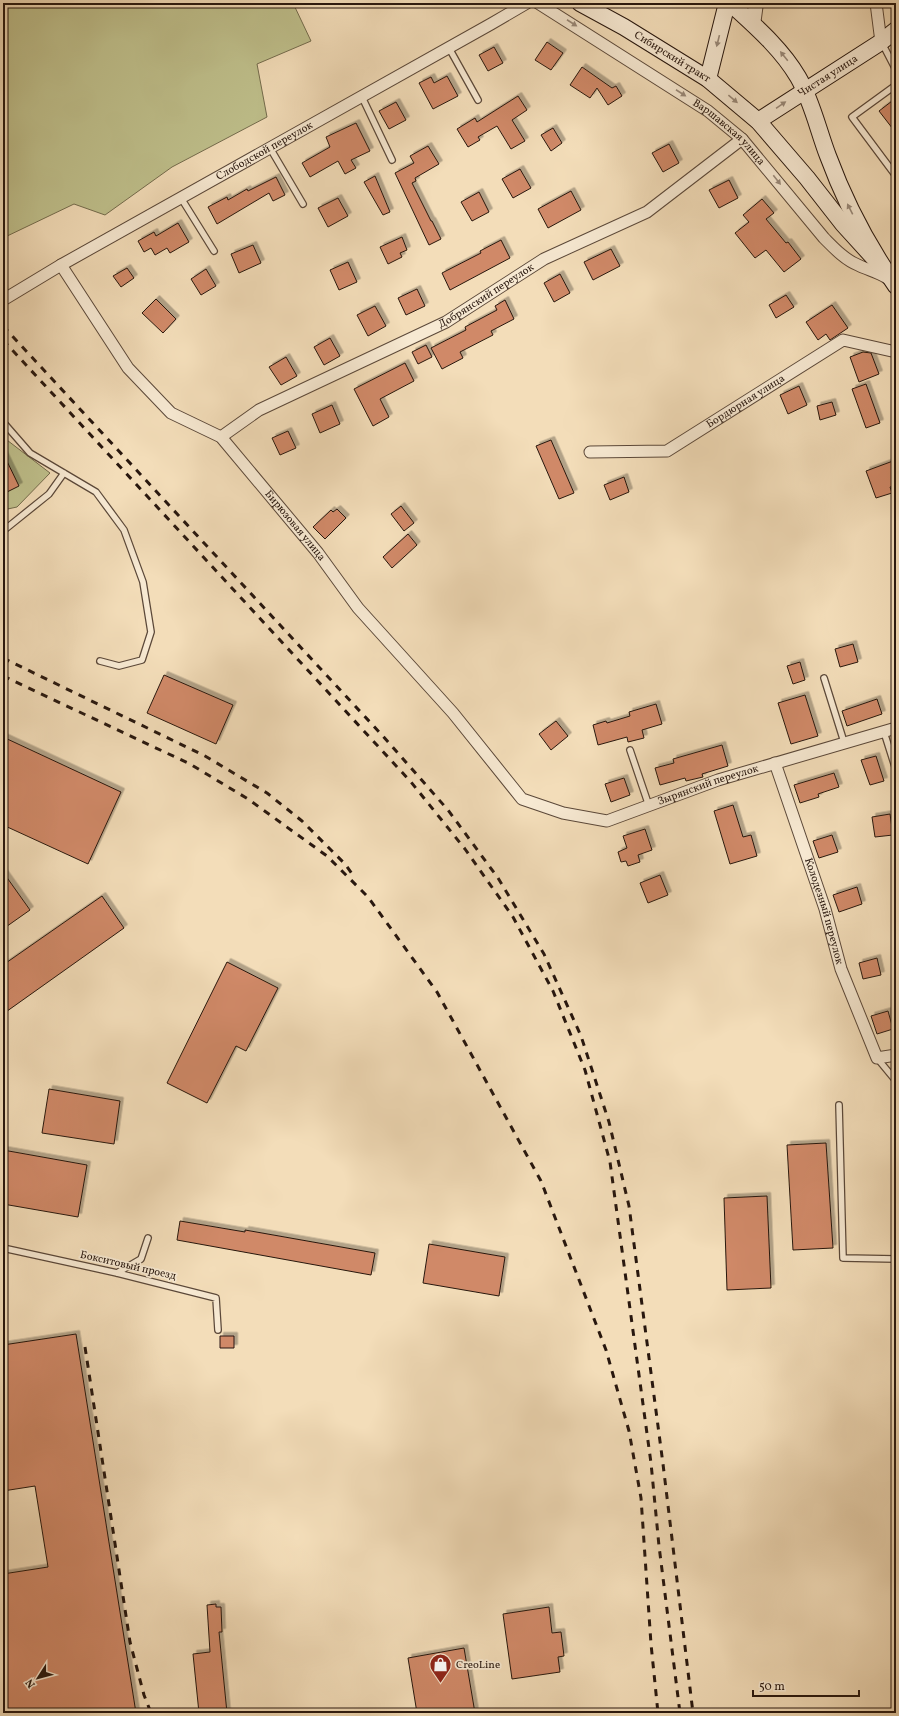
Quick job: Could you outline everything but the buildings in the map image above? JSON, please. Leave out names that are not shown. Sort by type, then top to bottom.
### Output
[{"type":"main road","name":"Сибирский тракт","points":[[580,3],[624,26],[708,79],[758,120]]},
{"type":"main road","points":[[600,3],[624,26]]},
{"type":"main road","points":[[708,79],[729,3],[754,24],[778,49],[790,64],[805,89]]},
{"type":"main road","name":"Чистая улица","points":[[758,120],[881,42],[896,30]]},
{"type":"main road","name":"Варшавская улица","points":[[805,89],[840,188],[850,210],[883,268]]},
{"type":"main road","name":"Варшавская улица","points":[[758,120],[807,178],[843,224],[883,268],[896,285]]},
{"type":"street","name":"Слободской переулок","points":[[3,300],[61,265],[450,48],[527,3]]},
{"type":"street","name":"Варшавская улица","points":[[538,3],[708,111],[742,139],[835,250],[858,265],[884,276],[896,285]]},
{"type":"street","points":[[754,24],[756,3]]},
{"type":"street","points":[[876,3],[881,42]]},
{"type":"street","name":"Добрянский переулок","points":[[221,437],[259,410],[446,322],[544,259],[647,212],[742,139]]},
{"type":"street","name":"Бирюзовая улица","points":[[61,265],[128,368],[171,413],[221,437],[318,553],[358,608],[453,713],[522,799]]},
{"type":"street","name":"Бордюрная улица","points":[[590,452],[667,451],[843,340],[896,352]]},
{"type":"street","name":"Зырянский переулок","points":[[522,799],[563,813],[608,821],[718,780],[896,728]]},
{"type":"street","name":"Колодезный переулок","points":[[775,763],[825,909],[841,969],[877,1058]]},
{"type":"street","points":[[877,1058],[896,1055]]},
{"type":"lane","points":[[881,42],[896,70]]},
{"type":"lane","points":[[450,48],[478,100]]},
{"type":"lane","points":[[896,85],[852,118],[896,176]]},
{"type":"lane","points":[[362,96],[392,160]]},
{"type":"lane","points":[[270,148],[303,204]]},
{"type":"lane","points":[[181,198],[214,251]]},
{"type":"lane","points":[[3,422],[30,453],[96,492],[124,530],[144,582],[150,632],[142,660],[119,666],[100,661]]},
{"type":"lane","points":[[3,531],[49,494],[64,473]]},
{"type":"lane","points":[[824,678],[844,742]]},
{"type":"lane","points":[[884,732],[896,770]]},
{"type":"lane","points":[[630,750],[649,806]]},
{"type":"lane","points":[[877,1058],[896,1081]]},
{"type":"lane","points":[[839,1105],[843,1258],[896,1259]]},
{"type":"lane","points":[[117,1273],[140,1259],[148,1238]]},
{"type":"lane","name":"Бокситовый проезд","points":[[3,1248],[117,1273],[216,1298],[218,1330]]},
{"type":"green space","points":[[3,3],[293,3],[311,41],[257,64],[267,117],[172,167],[105,215],[74,204],[3,238]]},
{"type":"green space","points":[[3,437],[50,473],[17,507],[3,510]]},
{"type":"railway","points":[[3,326],[381,734],[448,810],[498,878],[544,954],[581,1036],[609,1122],[629,1206],[663,1464],[693,1713]]},
{"type":"railway","points":[[3,340],[411,782],[465,849],[513,917],[553,991],[585,1070],[610,1162],[651,1463],[659,1546],[680,1713]]},
{"type":"railway","points":[[3,658],[205,756],[267,793],[302,821],[345,864],[355,878]]},
{"type":"railway","points":[[3,676],[190,764],[248,799],[327,856],[368,897],[437,992],[541,1181],[606,1350],[629,1431],[641,1498],[651,1644],[658,1713]]},
{"type":"railway","points":[[85,1347],[130,1642],[144,1695],[151,1713]]},
{"type":"place","name":"CreoLine","points":[[441,1684]]}]
